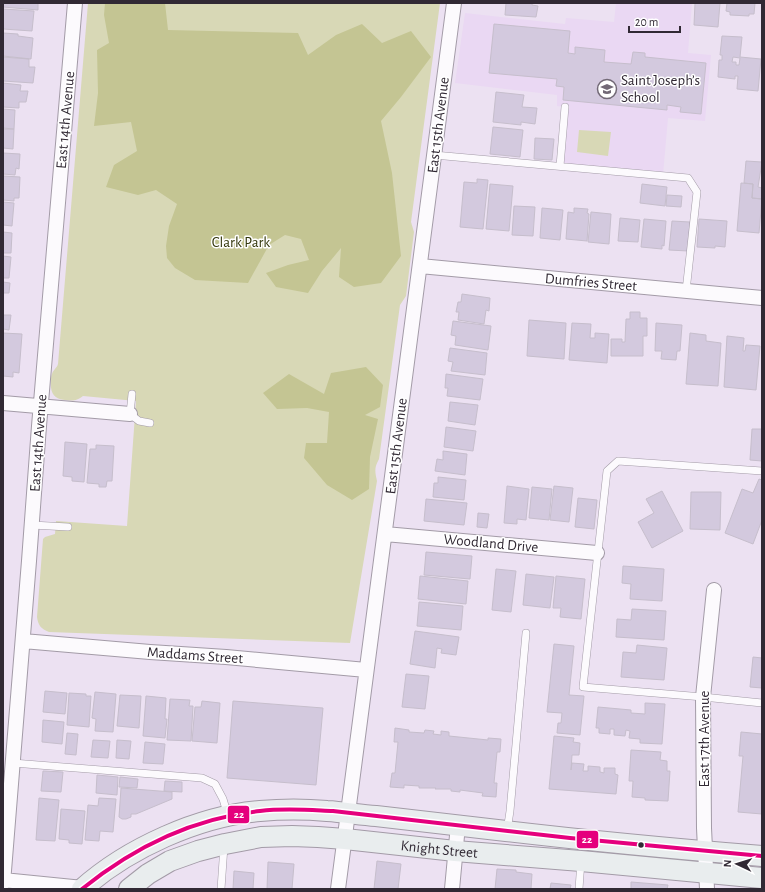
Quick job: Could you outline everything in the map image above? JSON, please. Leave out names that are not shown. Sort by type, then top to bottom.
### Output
[{"type":"main road","name":"Knight Street","points":[[83,888],[103,872],[162,838],[193,826],[228,816],[259,811],[327,811],[507,831],[762,856]]},
{"type":"main road","name":"Knight Street","points":[[129,889],[148,874],[170,862],[198,851],[261,837],[292,836],[318,836],[455,851],[581,861],[707,881],[762,878]]},
{"type":"street","name":"East 14th Avenue","points":[[3,881],[75,3]]},
{"type":"street","name":"East 15th Avenue","points":[[338,889],[454,3]]},
{"type":"street","name":"Dumfries Street","points":[[420,266],[762,298]]},
{"type":"street","points":[[3,403],[130,414]]},
{"type":"street","name":"Woodland Drive","points":[[385,534],[597,553]]},
{"type":"street","name":"East 17th Avenue","points":[[707,881],[704,828],[703,697],[714,590]]},
{"type":"street","name":"Maddams Street","points":[[23,641],[366,670]]},
{"type":"street","points":[[452,889],[458,825]]},
{"type":"street","points":[[3,881],[83,888]]},
{"type":"lane","points":[[560,166],[565,107]]},
{"type":"lane","points":[[434,155],[688,178],[697,192],[686,291]]},
{"type":"lane","points":[[132,394],[130,414],[139,421],[150,423]]},
{"type":"lane","points":[[762,471],[618,461],[607,471],[583,687],[703,697],[762,704]]},
{"type":"lane","points":[[32,525],[68,527]]},
{"type":"lane","points":[[507,831],[526,633]]},
{"type":"lane","points":[[13,763],[202,778],[214,784],[223,798],[228,816]]},
{"type":"lane","points":[[221,889],[224,844]]},
{"type":"lane","points":[[579,889],[581,861]]},
{"type":"shaded area","name":"Saint Joseph’s School","points":[[616,3],[692,3],[688,53],[711,55],[705,121],[668,118],[663,175],[560,166],[565,107],[557,106],[557,95],[455,83],[465,13],[565,24],[566,18],[614,22]]},
{"type":"green space","name":"Clark Park","points":[[88,3],[440,3],[411,222],[414,232],[406,296],[400,305],[379,459],[375,472],[377,481],[350,643],[49,632],[44,630],[38,622],[37,617],[43,539],[55,534],[56,521],[127,526],[136,401],[83,396],[75,400],[65,400],[55,396],[51,388],[51,376],[58,364]]},
{"type":"green space","points":[[105,3],[165,3],[168,30],[298,33],[308,55],[336,35],[362,24],[382,43],[411,31],[431,57],[381,121],[392,173],[401,256],[381,283],[354,287],[339,277],[341,248],[322,271],[308,293],[276,287],[266,273],[288,265],[309,260],[301,239],[285,235],[269,245],[248,283],[195,280],[175,268],[167,258],[166,246],[169,226],[177,204],[156,190],[138,195],[106,187],[114,165],[137,151],[131,122],[94,126],[98,93],[97,50],[109,43],[104,15]]},
{"type":"green space","points":[[579,130],[611,132],[608,156],[577,152]]},
{"type":"green space","points":[[366,367],[383,385],[380,407],[365,415],[378,419],[370,457],[369,489],[352,500],[327,485],[304,458],[306,443],[327,443],[329,412],[307,408],[277,409],[263,393],[289,374],[324,394],[331,373]]},
{"type":"building","points":[[3,3],[38,3],[38,10],[3,7]]},
{"type":"building","points":[[506,3],[532,3],[532,5],[538,6],[536,17],[505,15]]},
{"type":"building","points":[[695,3],[720,3],[718,27],[694,25]]},
{"type":"building","points":[[727,3],[755,3],[754,14],[749,14],[749,16],[730,15],[730,12],[726,11]]},
{"type":"building","points":[[3,9],[34,11],[32,31],[3,29]]},
{"type":"building","points":[[494,24],[570,31],[568,53],[575,54],[575,47],[605,50],[604,62],[631,64],[633,52],[645,53],[645,57],[706,63],[701,114],[680,112],[681,107],[667,105],[667,110],[563,100],[564,87],[556,86],[557,79],[489,73]]},
{"type":"building","points":[[3,33],[18,34],[18,36],[33,38],[31,59],[3,56]]},
{"type":"building","points":[[722,36],[742,37],[740,57],[761,59],[758,91],[737,89],[738,76],[735,76],[735,79],[718,77],[719,60],[722,60],[722,55],[720,55]],"holes":[[[733,57],[740,58],[739,65],[736,65],[736,62],[732,62]]]},
{"type":"building","points":[[3,57],[29,59],[29,67],[35,67],[33,83],[3,81]]},
{"type":"building","points":[[3,83],[21,85],[20,91],[28,91],[26,102],[19,102],[19,108],[3,107]]},
{"type":"building","points":[[496,92],[524,95],[522,107],[537,108],[535,124],[521,122],[521,125],[493,122]]},
{"type":"building","points":[[3,109],[15,110],[14,129],[3,128]]},
{"type":"building","points":[[493,127],[523,130],[520,157],[490,154]]},
{"type":"building","points":[[3,129],[14,129],[13,149],[3,148]]},
{"type":"building","points":[[535,138],[554,139],[552,160],[534,159]]},
{"type":"building","points":[[3,153],[20,154],[19,169],[16,168],[15,175],[3,174]]},
{"type":"building","points":[[746,161],[762,162],[758,187],[762,188],[762,199],[752,198],[753,184],[744,183]]},
{"type":"building","points":[[3,176],[20,177],[19,198],[14,198],[14,201],[3,200]]},
{"type":"building","points":[[477,179],[488,180],[483,229],[460,227],[464,182],[477,183]]},
{"type":"building","points":[[741,183],[753,184],[752,198],[762,199],[759,233],[737,231]]},
{"type":"building","points":[[490,184],[513,186],[509,231],[486,229]]},
{"type":"building","points":[[642,184],[667,187],[665,206],[640,203]]},
{"type":"building","points":[[667,195],[682,196],[681,207],[666,206]]},
{"type":"building","points":[[3,202],[14,203],[12,226],[3,225]]},
{"type":"building","points":[[514,206],[535,207],[533,236],[512,235]]},
{"type":"building","points":[[542,208],[563,210],[560,240],[540,238]]},
{"type":"building","points":[[574,208],[588,209],[587,241],[566,239],[568,212],[574,213]]},
{"type":"building","points":[[591,212],[611,214],[609,244],[588,242]]},
{"type":"building","points":[[620,218],[640,220],[638,242],[618,241]]},
{"type":"building","points":[[644,219],[666,221],[664,246],[662,245],[662,249],[641,247]]},
{"type":"building","points":[[699,219],[727,221],[725,247],[697,247]]},
{"type":"building","points":[[672,221],[690,222],[688,251],[669,250]]},
{"type":"building","points":[[3,232],[12,233],[11,253],[3,253]]},
{"type":"building","points":[[3,256],[11,257],[9,278],[3,278]]},
{"type":"building","points":[[3,282],[10,283],[9,293],[3,293]]},
{"type":"building","points":[[462,294],[490,298],[489,311],[486,310],[484,324],[458,320],[459,312],[456,312],[458,302],[461,302]]},
{"type":"building","points":[[630,312],[640,312],[640,318],[647,318],[647,336],[643,336],[643,356],[611,356],[611,339],[622,339],[622,342],[625,342],[626,319],[630,319]]},
{"type":"building","points":[[3,315],[11,315],[9,330],[3,329]]},
{"type":"building","points":[[529,320],[566,323],[564,359],[527,356]]},
{"type":"building","points":[[453,321],[491,326],[488,350],[455,345],[456,336],[451,335]]},
{"type":"building","points":[[572,323],[591,324],[590,338],[595,338],[595,333],[609,334],[607,363],[569,360]]},
{"type":"building","points":[[656,323],[682,325],[680,351],[677,351],[676,360],[661,359],[662,351],[655,351]]},
{"type":"building","points":[[3,333],[22,334],[19,373],[13,372],[13,377],[3,376]]},
{"type":"building","points":[[690,333],[706,335],[706,341],[721,343],[718,386],[686,384]]},
{"type":"building","points":[[727,336],[744,338],[743,351],[745,351],[746,345],[760,346],[756,390],[724,387]]},
{"type":"building","points":[[450,348],[487,353],[485,375],[451,371],[453,362],[448,361]]},
{"type":"building","points":[[446,374],[483,379],[480,400],[447,396],[448,388],[445,388]]},
{"type":"building","points":[[450,402],[478,405],[475,425],[448,421]]},
{"type":"building","points":[[446,427],[476,431],[473,451],[444,447]]},
{"type":"building","points":[[752,429],[762,429],[762,461],[750,460]]},
{"type":"building","points":[[65,442],[87,444],[84,482],[72,481],[72,477],[63,476]]},
{"type":"building","points":[[96,445],[114,446],[112,481],[107,481],[106,487],[99,487],[99,484],[87,483],[90,449],[96,449]]},
{"type":"building","points":[[443,451],[467,454],[465,475],[435,471],[437,459],[443,460]]},
{"type":"building","points":[[438,477],[466,480],[464,500],[433,497],[434,483],[438,483]]},
{"type":"building","points":[[759,479],[762,480],[762,520],[753,544],[725,533],[742,489],[753,493]]},
{"type":"building","points":[[507,486],[529,489],[526,520],[517,519],[517,524],[504,523]]},
{"type":"building","points":[[554,486],[573,488],[569,522],[550,520]]},
{"type":"building","points":[[532,487],[552,489],[549,520],[529,518]]},
{"type":"building","points":[[662,491],[683,531],[652,548],[638,522],[654,513],[646,499]]},
{"type":"building","points":[[691,492],[721,492],[720,530],[690,529]]},
{"type":"building","points":[[578,498],[597,500],[594,529],[575,527]]},
{"type":"building","points":[[426,499],[467,503],[464,525],[424,521]]},
{"type":"building","points":[[478,513],[489,514],[487,528],[477,527]]},
{"type":"building","points":[[426,552],[472,556],[470,579],[424,575]]},
{"type":"building","points":[[623,566],[664,569],[662,601],[630,599],[631,584],[622,583]]},
{"type":"building","points":[[496,569],[516,571],[511,612],[492,610]]},
{"type":"building","points":[[526,574],[554,577],[550,608],[523,605]]},
{"type":"building","points":[[420,576],[468,581],[466,604],[418,599]]},
{"type":"building","points":[[556,576],[585,579],[581,619],[560,617],[561,608],[553,608]]},
{"type":"building","points":[[419,602],[463,606],[461,630],[417,626]]},
{"type":"building","points":[[632,609],[666,611],[664,640],[616,637],[617,619],[631,620]]},
{"type":"building","points":[[415,631],[459,637],[456,655],[441,653],[442,649],[437,648],[435,668],[410,664]]},
{"type":"building","points":[[554,644],[574,646],[569,695],[584,696],[580,735],[557,733],[558,723],[561,723],[562,713],[547,712]]},
{"type":"building","points":[[637,645],[667,648],[664,680],[621,677],[623,652],[636,653]]},
{"type":"building","points":[[753,657],[762,658],[762,688],[750,687]]},
{"type":"building","points":[[406,674],[429,676],[425,709],[402,707]]},
{"type":"building","points":[[45,691],[67,693],[65,714],[43,712]]},
{"type":"building","points":[[95,692],[116,694],[113,732],[95,731],[96,719],[92,718]]},
{"type":"building","points":[[69,693],[86,694],[86,696],[91,696],[89,727],[67,725]]},
{"type":"building","points":[[120,695],[141,696],[139,728],[117,726]]},
{"type":"building","points":[[146,696],[166,698],[165,719],[167,719],[165,738],[143,736]]},
{"type":"building","points":[[170,699],[190,700],[189,706],[193,706],[191,741],[167,740]]},
{"type":"building","points":[[202,701],[220,703],[217,743],[192,741],[195,707],[201,707]]},
{"type":"building","points":[[233,701],[323,708],[316,785],[227,778]]},
{"type":"building","points":[[645,703],[665,704],[662,744],[640,743],[640,739],[629,738],[630,731],[626,730],[625,736],[614,735],[614,729],[610,729],[610,734],[599,733],[599,728],[596,728],[598,707],[631,710],[631,713],[645,714]]},
{"type":"building","points":[[43,720],[64,722],[62,744],[42,742]]},
{"type":"building","points":[[395,728],[409,730],[409,732],[424,733],[425,730],[434,731],[433,734],[441,735],[441,731],[449,732],[449,736],[488,740],[488,738],[501,739],[500,752],[497,752],[494,783],[497,783],[496,797],[482,796],[483,793],[460,790],[460,792],[451,791],[451,789],[419,788],[419,786],[404,785],[404,788],[390,787],[392,773],[395,773],[398,742],[394,742]]},
{"type":"building","points":[[741,732],[762,734],[762,814],[738,812],[743,756],[739,756]]},
{"type":"building","points":[[67,733],[78,734],[76,755],[65,754]]},
{"type":"building","points":[[554,736],[574,738],[573,742],[580,743],[579,755],[572,755],[571,770],[572,763],[584,764],[583,771],[588,771],[588,766],[600,767],[600,772],[604,773],[604,768],[615,768],[615,774],[618,775],[616,794],[549,789]]},
{"type":"building","points":[[93,740],[110,741],[108,758],[91,757]]},
{"type":"building","points":[[117,740],[131,741],[129,759],[116,758]]},
{"type":"building","points":[[145,742],[165,744],[163,764],[143,763]]},
{"type":"building","points":[[631,750],[661,752],[660,760],[667,761],[667,771],[670,771],[668,801],[645,800],[645,798],[632,797],[633,781],[629,781]]},
{"type":"building","points":[[43,771],[63,772],[61,792],[41,791]]},
{"type":"building","points":[[97,775],[118,777],[117,795],[96,793]]},
{"type":"building","points":[[120,777],[138,779],[137,788],[119,787]]},
{"type":"building","points":[[165,781],[182,782],[182,792],[164,791]]},
{"type":"building","points":[[121,788],[172,792],[172,799],[136,814],[131,814],[131,817],[126,819],[122,819],[119,817]]},
{"type":"building","points":[[39,798],[59,800],[55,841],[36,840]]},
{"type":"building","points":[[99,798],[116,799],[113,832],[100,831],[99,841],[85,840],[88,805],[98,806]]},
{"type":"building","points":[[61,809],[85,811],[82,844],[69,843],[69,840],[59,839]]},
{"type":"building","points":[[377,861],[401,864],[398,889],[374,889]]},
{"type":"building","points":[[268,862],[294,864],[292,889],[267,889]]},
{"type":"building","points":[[497,869],[516,870],[516,872],[532,874],[531,889],[495,889]]},
{"type":"building","points":[[234,871],[254,873],[253,889],[233,889]]},
{"type":"building","points":[[631,882],[668,885],[667,889],[631,889]]},
{"type":"building","points":[[551,883],[571,885],[570,889],[550,889]]},
{"type":"transit line","name":"22","points":[[82,889],[122,860],[165,837],[211,820],[260,811],[279,810],[333,811],[570,838],[762,856]]},
{"type":"place","name":"Saint Joseph’s School","points":[[607,89]]}]
